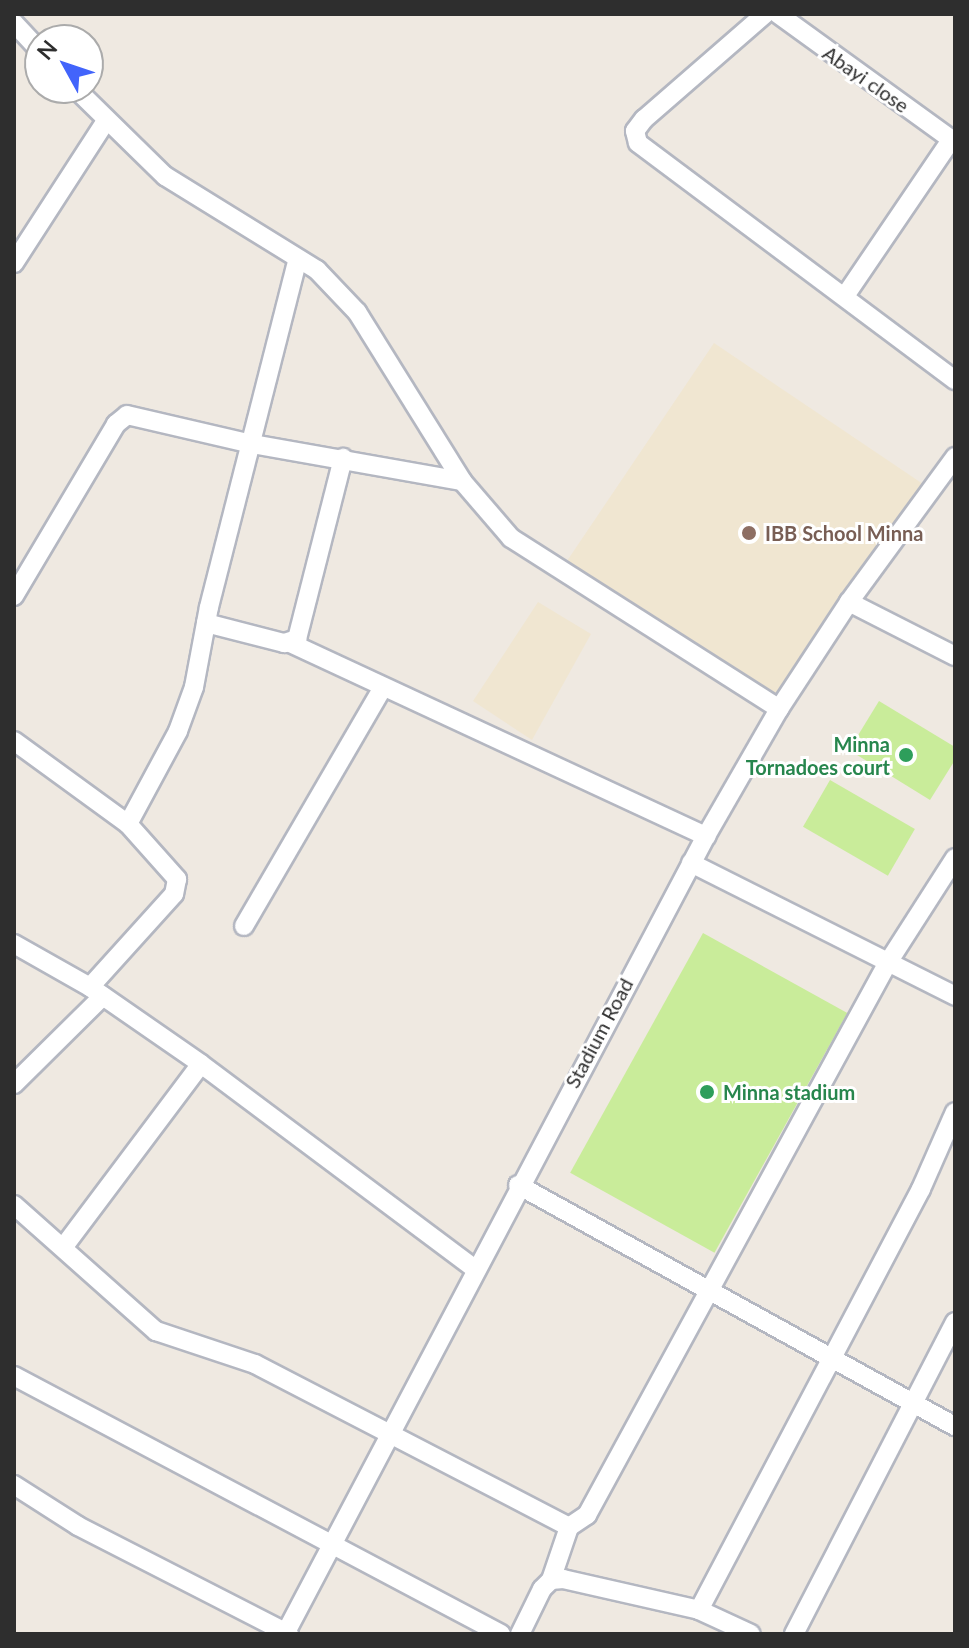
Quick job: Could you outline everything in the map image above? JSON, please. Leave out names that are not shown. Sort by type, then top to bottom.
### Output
[{"type":"street","points":[[765,14],[644,119],[635,131],[638,143],[955,380]]},
{"type":"street","name":"Abayi close","points":[[778,14],[953,141]]},
{"type":"street","points":[[90,104],[192,197],[317,270],[357,312],[462,481],[511,538],[555,570],[779,709]]},
{"type":"street","points":[[14,263],[106,121]]},
{"type":"street","points":[[845,296],[953,141]]},
{"type":"street","points":[[128,824],[178,731],[298,259]]},
{"type":"street","points":[[14,596],[120,418],[136,415],[252,444],[462,481]]},
{"type":"street","name":"Stadium Road","points":[[286,1633],[474,1268],[706,836],[779,709],[849,602],[955,457]]},
{"type":"street","points":[[290,643],[301,629],[343,458]]},
{"type":"street","points":[[849,602],[955,656]]},
{"type":"street","points":[[206,623],[290,643],[706,836]]},
{"type":"street","points":[[244,926],[383,687]]},
{"type":"street","points":[[14,741],[128,824],[177,879],[174,894],[96,992],[14,1084]]},
{"type":"street","points":[[520,1634],[551,1580],[569,1527],[587,1515],[708,1288],[756,1210],[887,964],[955,858]]},
{"type":"street","points":[[691,863],[955,996]]},
{"type":"street","points":[[14,944],[96,992],[201,1064],[474,1268]]},
{"type":"street","points":[[65,1245],[201,1064]]},
{"type":"street","points":[[699,1610],[833,1359],[955,1112]]},
{"type":"street","points":[[518,1185],[955,1426]]},
{"type":"street","points":[[14,1205],[65,1245],[156,1331],[255,1364],[569,1527]]},
{"type":"street","points":[[794,1634],[955,1322]]},
{"type":"street","points":[[14,1376],[330,1547],[501,1634]]},
{"type":"street","points":[[14,1485],[78,1526],[286,1633]]},
{"type":"street","points":[[551,1580],[699,1610],[751,1634]]},
{"type":"shaded area","name":"IBB School Minna","points":[[714,343],[927,487],[775,712],[562,568]]},
{"type":"shaded area","points":[[538,602],[591,634],[532,740],[473,701]]},
{"type":"green space","name":"Minna Tornadoes court","points":[[879,701],[955,747],[955,760],[930,800],[849,750]]},
{"type":"green space","name":"Minna Tornadoes court","points":[[830,780],[915,829],[888,876],[803,827]]},
{"type":"green space","name":"Minna stadium","points":[[703,933],[847,1013],[714,1253],[570,1173]]},
{"type":"place","name":"IBB School Minna","points":[[749,533]]},
{"type":"place","name":"Minna Tornadoes court","points":[[906,755]]},
{"type":"place","name":"Minna stadium","points":[[707,1092]]}]
